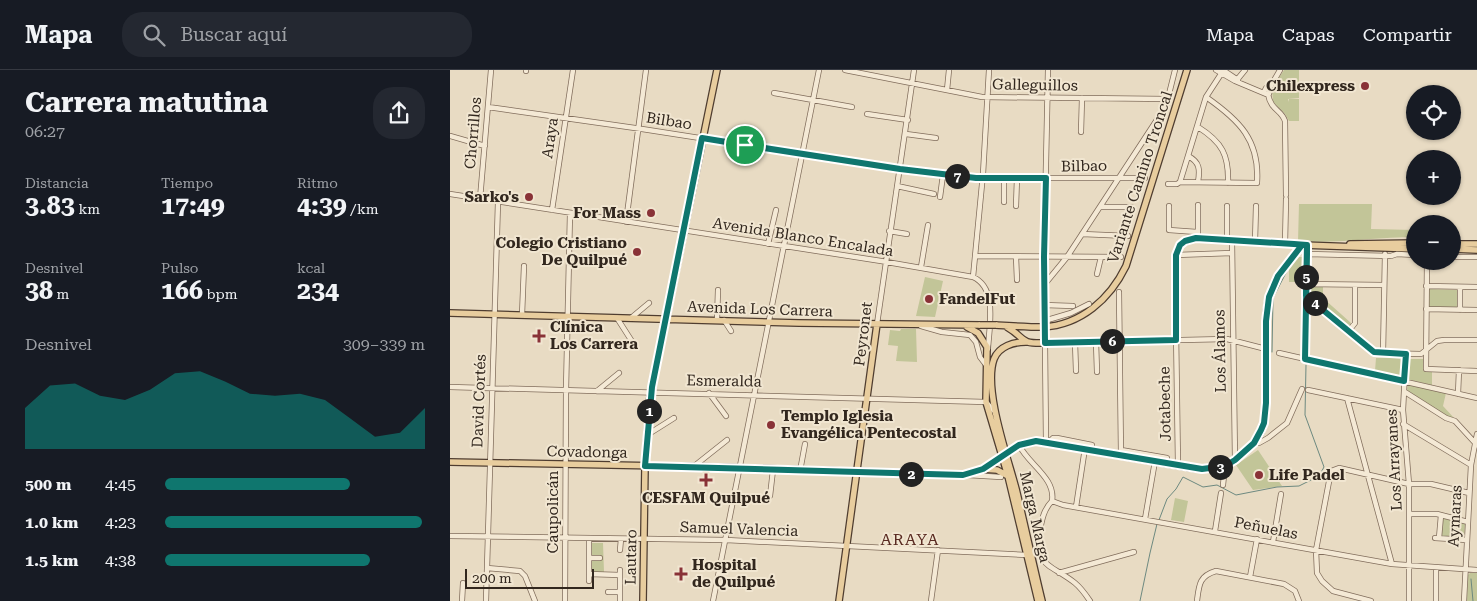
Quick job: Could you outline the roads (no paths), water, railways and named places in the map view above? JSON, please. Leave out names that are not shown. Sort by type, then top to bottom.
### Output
[{"type":"main road","name":"Lautaro","points":[[643,601],[645,466],[651,392],[717,70]]},
{"type":"main road","name":"Variante Camino Troncal","points":[[1005,326],[1044,324],[1071,320],[1093,309],[1107,296],[1121,278],[1188,70]]},
{"type":"main road","points":[[1318,246],[1358,243],[1406,243]]},
{"type":"main road","points":[[1461,244],[1477,244]]},
{"type":"main road","points":[[1019,445],[1036,441],[1048,442],[1121,453],[1178,466],[1202,469],[1225,466],[1235,460],[1254,443],[1264,423],[1266,321],[1269,297],[1278,276],[1305,245],[1406,249]]},
{"type":"main road","points":[[1461,250],[1477,250]]},
{"type":"main road","name":"Avenida Los Carrera","points":[[450,313],[770,322],[1005,326]]},
{"type":"main road","name":"Peyronet","points":[[839,601],[877,324]]},
{"type":"main road","points":[[994,412],[992,386],[994,359],[999,351],[1005,347],[1026,342],[1045,343],[1044,324]]},
{"type":"main road","points":[[958,325],[968,327],[978,334],[985,343],[987,351]]},
{"type":"main road","points":[[1005,326],[1026,342]]},
{"type":"main road","name":"Marga Marga","points":[[987,351],[986,402],[1004,455],[1005,476],[1038,601]]},
{"type":"main road","name":"Marga Marga","points":[[994,412],[1042,601]]},
{"type":"main road","name":"Covadonga","points":[[450,462],[963,475],[983,469],[1019,445]]},
{"type":"main road","points":[[983,469],[997,470],[1005,476]]},
{"type":"street","name":"Chorrillos","points":[[480,199],[491,70]]},
{"type":"street","name":"Araya","points":[[552,210],[573,70]]},
{"type":"street","points":[[626,222],[646,70]]},
{"type":"street","points":[[713,601],[819,70]]},
{"type":"street","name":"Galleguillos","points":[[845,70],[987,97],[1168,100]]},
{"type":"street","name":"Peyronet","points":[[877,324],[914,70]]},
{"type":"street","points":[[947,90],[949,70]]},
{"type":"street","points":[[973,277],[989,70]]},
{"type":"street","points":[[1044,324],[1048,70]]},
{"type":"street","points":[[1044,285],[1067,257],[1166,106],[1176,70]]},
{"type":"street","points":[[1236,80],[1244,70]]},
{"type":"street","points":[[1266,91],[1280,70]]},
{"type":"street","points":[[1180,182],[1206,97],[1220,71],[1236,80],[1266,91]]},
{"type":"street","points":[[1266,91],[1270,104],[1284,117],[1286,122],[1285,244]]},
{"type":"street","points":[[774,93],[852,107]]},
{"type":"street","points":[[1168,184],[1180,182],[1257,183],[1255,155],[1246,133],[1234,118],[1206,97]]},
{"type":"street","points":[[1082,98],[1082,132]]},
{"type":"street","name":"Bilbao","points":[[488,107],[944,175],[982,178],[1145,178]]},
{"type":"street","points":[[867,114],[908,120]]},
{"type":"street","points":[[1198,127],[1212,136],[1223,151],[1228,163],[1228,183]]},
{"type":"street","points":[[906,134],[936,138]]},
{"type":"street","points":[[450,136],[485,146]]},
{"type":"street","points":[[1188,156],[1195,160],[1199,167],[1198,182]]},
{"type":"street","points":[[940,196],[944,175]]},
{"type":"street","points":[[1004,178],[1004,202]]},
{"type":"street","points":[[1016,206],[1017,178]]},
{"type":"street","points":[[897,186],[934,194]]},
{"type":"street","name":"Avenida Blanco Encalada","points":[[450,194],[921,267],[973,277]]},
{"type":"street","name":"David Cortés","points":[[486,601],[498,202]]},
{"type":"street","points":[[1198,205],[1197,232],[1200,238]]},
{"type":"street","points":[[1101,206],[1131,207]]},
{"type":"street","points":[[1169,206],[1169,230],[1197,232]]},
{"type":"street","name":"Los Álamos","points":[[1227,206],[1232,253],[1235,460]]},
{"type":"street","points":[[1255,242],[1256,206]]},
{"type":"street","points":[[768,244],[776,210]]},
{"type":"street","name":"Caupolicán","points":[[565,601],[566,390],[570,213]]},
{"type":"street","points":[[921,267],[928,225]]},
{"type":"street","points":[[890,231],[907,234]]},
{"type":"street","points":[[1082,234],[1128,236]]},
{"type":"street","points":[[1232,253],[1176,255],[1180,245],[1185,241],[1200,238],[1305,245],[1307,254],[1305,359]]},
{"type":"street","points":[[1383,353],[1385,248]]},
{"type":"street","points":[[1307,254],[1406,255]]},
{"type":"street","name":"Jotabeche","points":[[1176,255],[1178,466]]},
{"type":"street","points":[[976,256],[1121,257]]},
{"type":"street","points":[[1016,257],[1016,280]]},
{"type":"street","points":[[1097,274],[1101,257]]},
{"type":"street","points":[[1461,257],[1477,257]]},
{"type":"street","points":[[522,314],[524,266]]},
{"type":"street","points":[[1427,270],[1426,369],[1477,370]]},
{"type":"street","name":"Marga Marga","points":[[973,277],[984,284],[989,295],[987,351],[990,400],[994,412]]},
{"type":"street","points":[[1306,284],[1384,285]]},
{"type":"street","points":[[1348,332],[1355,323],[1355,285]]},
{"type":"street","points":[[1426,286],[1477,287]]},
{"type":"street","points":[[1460,287],[1460,310]]},
{"type":"street","points":[[718,290],[720,320],[731,331]]},
{"type":"street","points":[[1119,292],[1121,453],[1167,458]]},
{"type":"street","points":[[1306,296],[1374,352],[1422,354],[1437,341],[1477,340]]},
{"type":"street","points":[[631,318],[649,303]]},
{"type":"street","name":"Variante Camino Troncal","points":[[1044,324],[1089,304]]},
{"type":"street","points":[[1044,305],[1073,306]]},
{"type":"street","points":[[1426,309],[1477,310]]},
{"type":"street","points":[[617,318],[633,343]]},
{"type":"street","name":"Avenida Los Carrera","points":[[920,325],[942,332],[966,334]]},
{"type":"street","name":"Marga Marga","points":[[966,334],[974,338],[977,351],[986,365]]},
{"type":"street","points":[[1048,442],[1045,343],[1232,340],[1266,349]]},
{"type":"street","points":[[1077,342],[1078,356]]},
{"type":"street","points":[[1076,372],[1077,342]]},
{"type":"street","points":[[1096,342],[1097,372]]},
{"type":"street","points":[[1278,353],[1477,398]]},
{"type":"street","name":"Los Arrayanes","points":[[1406,354],[1405,392],[1402,410],[1408,484],[1409,601]]},
{"type":"street","points":[[1458,394],[1459,370]]},
{"type":"street","points":[[597,391],[619,373]]},
{"type":"street","name":"Esmeralda","points":[[450,387],[755,394],[986,402]]},
{"type":"street","points":[[1254,443],[1259,443],[1268,438],[1287,422],[1302,389]]},
{"type":"street","points":[[1308,390],[1402,410]]},
{"type":"street","points":[[1405,392],[1454,421],[1475,447]]},
{"type":"street","points":[[709,393],[726,416]]},
{"type":"street","points":[[1347,398],[1392,564]]},
{"type":"street","points":[[986,402],[994,412]]},
{"type":"street","points":[[647,435],[674,418]]},
{"type":"street","points":[[1403,424],[1470,465]]},
{"type":"street","name":"Aymaras","points":[[1464,601],[1470,465],[1477,434]]},
{"type":"street","points":[[1048,442],[1052,438],[1057,438],[1092,445]]},
{"type":"street","points":[[694,467],[727,440]]},
{"type":"street","points":[[800,471],[805,444]]},
{"type":"street","points":[[1019,445],[1022,452],[1050,486],[1052,493],[1052,501],[1046,506],[1042,520],[1039,544],[1040,554],[1050,568],[1076,584],[1090,601]]},
{"type":"street","points":[[1076,507],[1085,448]]},
{"type":"street","points":[[1145,519],[1155,461]]},
{"type":"street","points":[[1223,486],[1225,466]]},
{"type":"street","points":[[1371,601],[1333,591],[1327,587],[1318,573],[1316,550],[1329,473],[1333,469],[1339,468],[1408,484],[1430,484],[1469,494]]},
{"type":"street","points":[[770,496],[774,470]]},
{"type":"street","name":"Covadonga","points":[[963,475],[1005,476]]},
{"type":"street","points":[[1215,531],[1221,493]]},
{"type":"street","points":[[1273,542],[1281,494]]},
{"type":"street","name":"Peñuelas","points":[[1052,501],[1058,504],[1392,564],[1477,570]]},
{"type":"street","points":[[1409,514],[1437,514],[1468,522]]},
{"type":"street","points":[[1441,515],[1437,538],[1467,540]]},
{"type":"street","name":"Samuel Valencia","points":[[450,536],[726,540],[1027,555]]},
{"type":"street","points":[[589,538],[589,581]]},
{"type":"street","points":[[620,550],[621,539]]},
{"type":"street","points":[[1250,577],[1257,539]]},
{"type":"street","points":[[931,601],[938,550]]},
{"type":"street","points":[[1059,573],[1134,552]]},
{"type":"street","points":[[589,558],[600,558]]},
{"type":"street","points":[[487,568],[520,570],[525,576],[535,601]]},
{"type":"street","points":[[1436,568],[1436,601]]},
{"type":"street","points":[[589,574],[620,572],[620,601]]},
{"type":"street","points":[[1197,601],[1199,584],[1208,574],[1221,572],[1289,586],[1296,591],[1299,601]]},
{"type":"street","points":[[462,601],[463,583]]},
{"type":"street","points":[[608,592],[620,592]]},
{"type":"waterway","points":[[1272,352],[1273,298],[1287,271]]},
{"type":"waterway","points":[[1159,520],[1167,499],[1183,477],[1203,487],[1217,485],[1236,495],[1277,487],[1299,486],[1319,476],[1324,467],[1305,415],[1306,365]]},
{"type":"waterway","points":[[1140,601],[1157,524]]},
{"type":"waterway","points":[[1471,579],[1473,601]]},
{"type":"place","name":"Chilexpress","points":[[1365,86]]},
{"type":"place","name":"Sarko's","points":[[529,197]]},
{"type":"place","name":"For Mass","points":[[651,213]]},
{"type":"place","name":"Colegio Cristiano De Quilpué","points":[[637,252]]},
{"type":"place","name":"FandelFut","points":[[929,299]]},
{"type":"place","name":"Clínica Los Carrera","points":[[539,336]]},
{"type":"place","name":"Templo Iglesia Evangélica Pentecostal","points":[[771,425]]},
{"type":"place","name":"Life Padel","points":[[1259,475]]},
{"type":"place","name":"CESFAM Quilpué","points":[[706,480]]},
{"type":"place","name":"Hospital de Quilpué","points":[[681,574]]},
{"type":"district","name":"ARAYA","points":[[910,539]]}]
